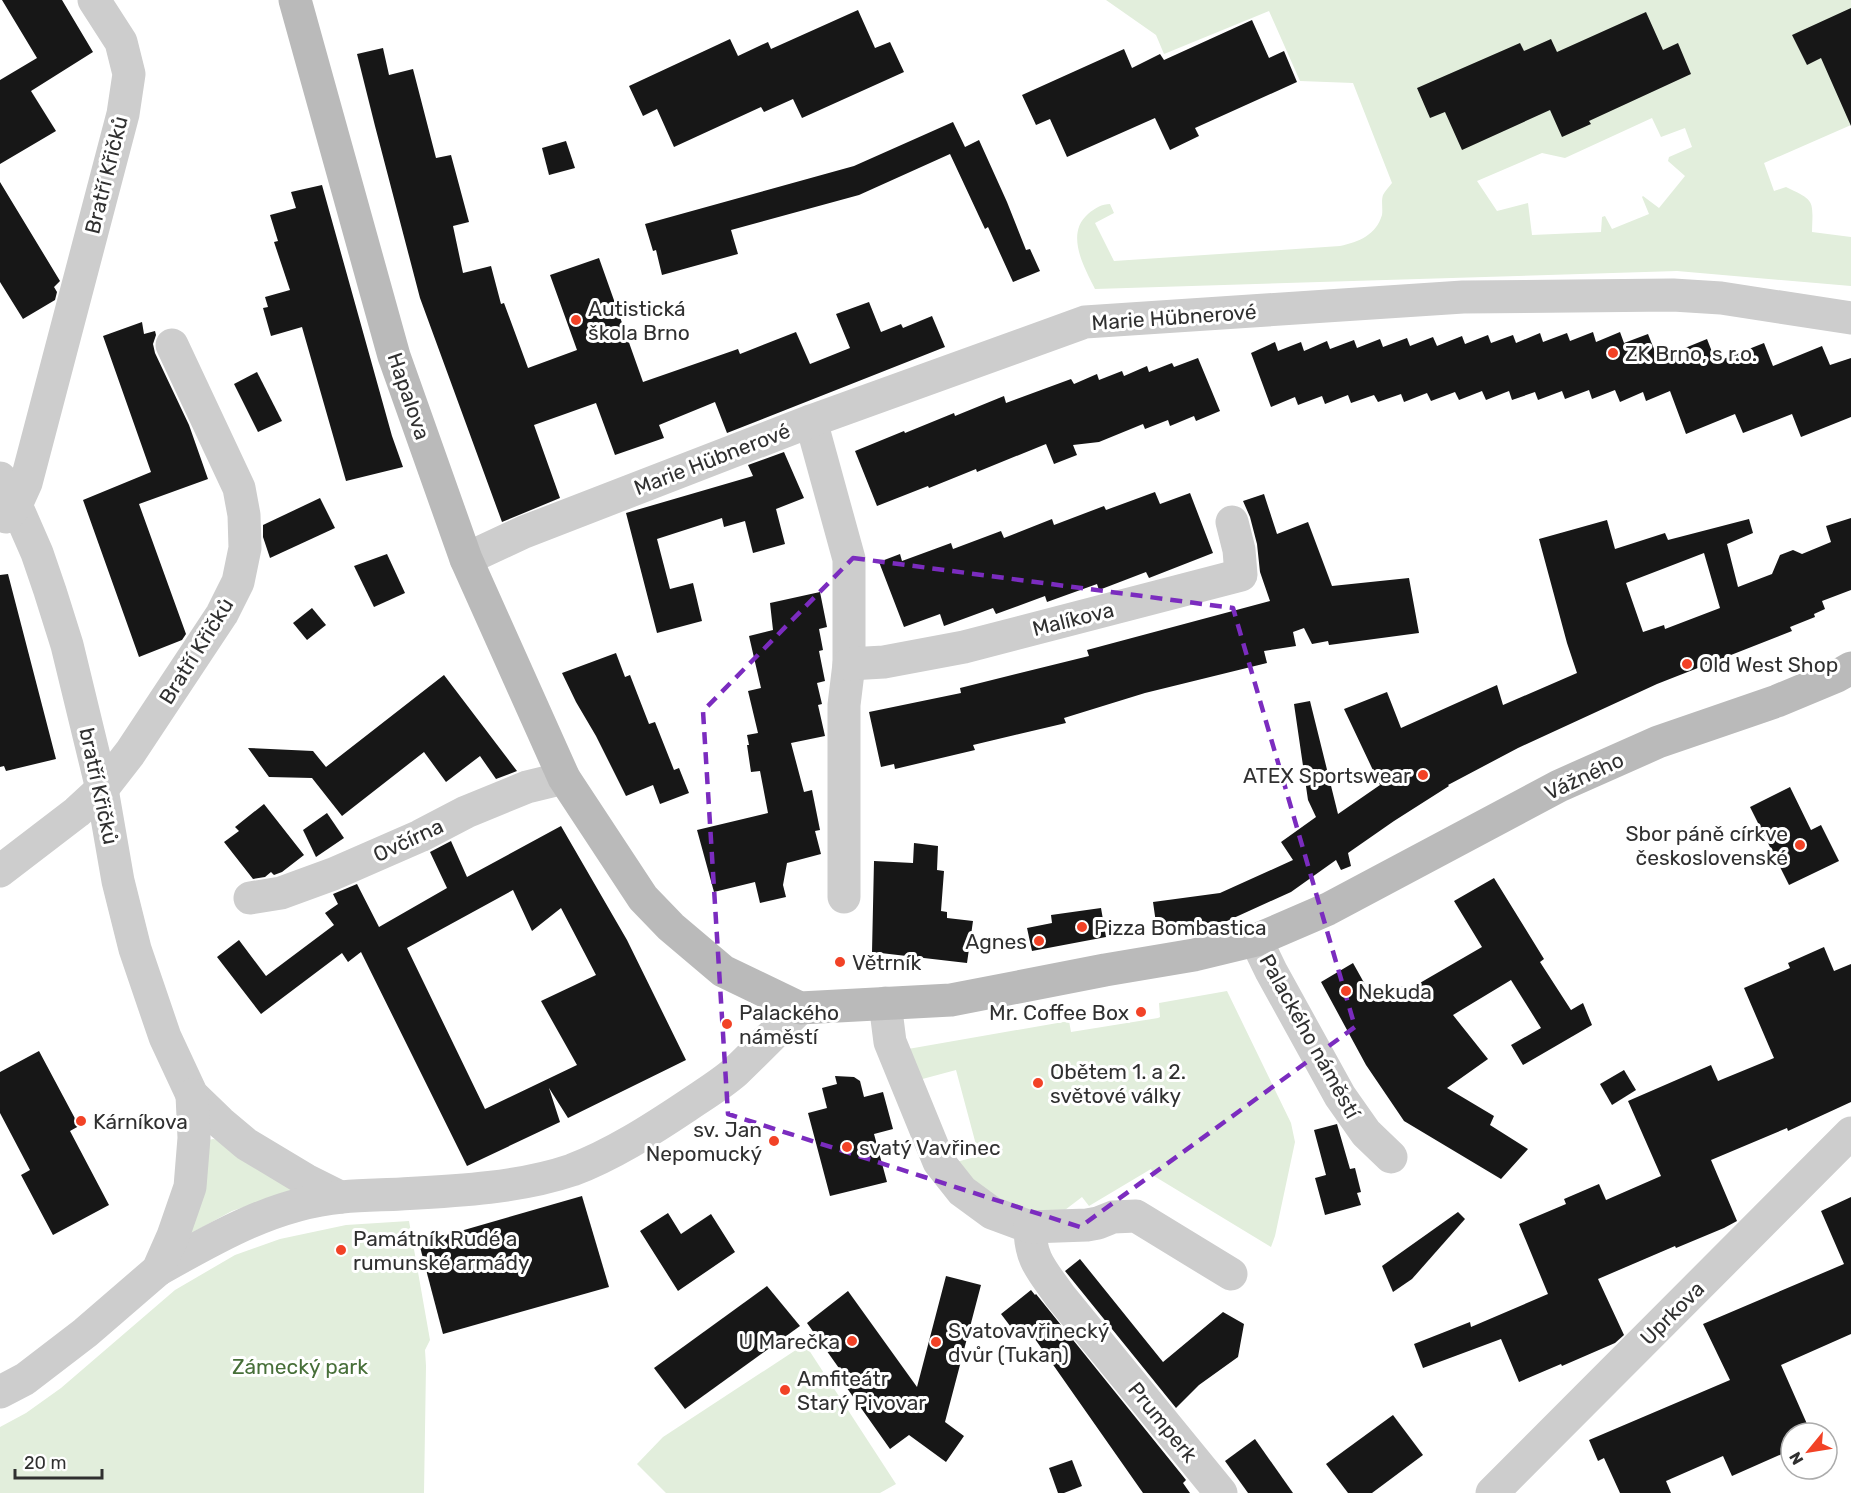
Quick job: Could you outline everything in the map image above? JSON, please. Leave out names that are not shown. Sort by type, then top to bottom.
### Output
[{"type":"street","name":"Bratří Křičků","points":[[5,502],[26,483],[123,114],[129,74],[121,42],[94,0]]},
{"type":"street","name":"Hapalova","points":[[295,0],[394,356],[466,559],[564,778]]},
{"type":"street","name":"Marie Hübnerové","points":[[466,559],[524,532],[811,421],[1085,322],[1463,297],[1673,295],[1721,298],[1851,318]]},
{"type":"street","name":"Bratří Křičků","points":[[0,870],[77,812],[102,789],[130,753],[222,614],[238,582],[245,548],[244,515],[239,488],[172,345]]},
{"type":"street","points":[[811,421],[849,559],[849,664],[844,705],[844,897]]},
{"type":"street","name":"bratří Křičků","points":[[5,502],[37,553],[50,591],[67,645],[102,789],[118,881],[135,949],[165,1037],[192,1095]]},
{"type":"street","name":"Malíkova","points":[[849,664],[884,662],[964,647],[1241,575],[1239,550],[1232,522]]},
{"type":"street","name":"Vážného","points":[[1328,909],[1559,786],[1658,742],[1777,701],[1838,676],[1851,668]]},
{"type":"street","name":"Ovčírna","points":[[250,898],[281,893],[333,874],[420,836],[466,812],[527,787],[564,778]]},
{"type":"street","name":"Palackého náměstí","points":[[564,778],[644,898],[670,927],[723,971],[800,1008],[951,1000],[994,993],[1105,970],[1194,955],[1256,940],[1328,909]]},
{"type":"street","name":"Palackého náměstí","points":[[1256,940],[1340,1096],[1366,1133],[1391,1157]]},
{"type":"street","points":[[885,1003],[890,1042],[939,1162],[962,1191],[992,1213],[1029,1227],[1087,1225],[1113,1216],[1136,1216],[1231,1274]]},
{"type":"street","points":[[0,1392],[25,1379],[85,1333],[158,1270],[259,1217],[282,1209],[340,1197],[502,1185],[537,1179],[571,1170],[590,1162],[663,1122],[717,1085],[733,1073],[800,1008]]},
{"type":"street","points":[[192,1095],[246,1144],[306,1180],[340,1197]]},
{"type":"street","points":[[158,1270],[190,1187],[194,1138],[192,1095]]},
{"type":"street","name":"Uprkova","points":[[1492,1493],[1851,1133]]},
{"type":"street","name":"Prumperk","points":[[1029,1227],[1030,1245],[1036,1262],[1060,1296],[1221,1493]]},
{"type":"highlighted area","points":[[853,558],[1233,608],[1355,1027],[1080,1227],[728,1114],[703,711]]},
{"type":"green space","points":[[1106,0],[1851,0],[1851,125],[1764,163],[1774,191],[1786,187],[1810,202],[1812,232],[1851,237],[1851,286],[1677,271],[1095,289],[1082,261],[1077,241],[1081,222],[1088,214],[1101,206],[1110,204],[1114,213],[1095,223],[1114,261],[1340,246],[1360,240],[1376,228],[1382,215],[1383,195],[1392,183],[1353,83],[1300,81],[1269,11],[1164,54],[1156,35]],"holes":[[[1652,118],[1661,137],[1685,128],[1692,147],[1669,157],[1668,161],[1685,176],[1659,208],[1643,196],[1649,214],[1612,229],[1605,216],[1602,217],[1601,232],[1532,235],[1528,203],[1497,211],[1477,181],[1542,153],[1565,158]]]},
{"type":"green space","points":[[1227,991],[1291,1123],[1295,1142],[1271,1247],[1154,1176],[1151,1169],[1089,1206],[1082,1197],[1061,1213],[1043,1214],[997,1199],[974,1185],[956,1162],[979,1156],[956,1070],[915,1081],[908,1049],[1069,1021],[1071,1032],[1158,1018],[1160,1017],[1159,1003]]},
{"type":"green space","points":[[209,1140],[219,1140],[295,1190],[232,1211],[184,1237]]},
{"type":"green space","name":"Zámecký park","points":[[409,1221],[430,1340],[425,1350],[424,1493],[0,1493],[0,1427],[26,1413],[61,1388],[175,1290],[235,1255],[280,1239],[346,1225]]},
{"type":"green space","name":"Amfiteátr Starý Pivovar","points":[[805,1344],[896,1484],[880,1493],[666,1493],[637,1464],[663,1437]]},
{"type":"building","points":[[2,0],[62,0],[93,52],[31,91],[56,131],[0,164],[0,80],[37,58]]},
{"type":"building","points":[[1851,8],[1851,126],[1821,58],[1807,65],[1792,35]]},
{"type":"building","points":[[858,10],[875,48],[890,42],[904,72],[802,118],[793,99],[764,112],[761,107],[674,147],[657,109],[643,116],[629,86],[730,39],[738,56],[768,42],[771,49]]},
{"type":"building","points":[[1646,12],[1663,50],[1678,43],[1691,74],[1589,121],[1591,124],[1562,137],[1550,110],[1462,150],[1445,112],[1430,118],[1417,88],[1520,43],[1524,51],[1551,39],[1557,52]]},
{"type":"building","points":[[1252,20],[1269,58],[1284,51],[1297,82],[1195,128],[1199,136],[1170,150],[1155,118],[1067,157],[1050,119],[1036,125],[1022,95],[1124,49],[1132,68],[1160,54],[1164,60]]},
{"type":"building","points":[[383,48],[389,75],[413,69],[436,158],[451,155],[469,222],[453,226],[463,273],[491,266],[501,304],[504,303],[528,368],[577,350],[550,275],[599,258],[643,382],[738,349],[740,354],[796,332],[810,364],[850,348],[836,314],[869,302],[881,332],[901,324],[903,328],[932,316],[945,347],[727,433],[715,402],[659,425],[664,438],[615,455],[596,403],[534,425],[560,498],[502,522],[420,298],[375,126],[357,54]]},
{"type":"building","points":[[953,122],[965,147],[979,140],[1026,250],[1030,249],[1040,271],[1013,282],[988,227],[985,229],[950,154],[859,195],[731,230],[738,254],[662,275],[656,250],[653,251],[645,224],[854,166]]},
{"type":"building","points":[[566,141],[575,168],[549,175],[542,148]]},
{"type":"building","points":[[0,182],[60,281],[54,287],[57,292],[55,300],[23,319],[0,282]]},
{"type":"building","points":[[322,185],[392,436],[403,467],[346,481],[302,327],[271,336],[263,308],[268,307],[265,297],[290,290],[274,242],[278,241],[270,215],[296,208],[291,192]]},
{"type":"building","points":[[142,322],[144,334],[155,331],[153,344],[155,353],[189,425],[208,479],[139,504],[186,634],[182,640],[139,657],[83,500],[151,472],[103,336]]},
{"type":"building","points":[[1593,332],[1596,342],[1620,332],[1624,343],[1648,334],[1658,359],[1707,339],[1716,362],[1764,343],[1773,366],[1822,346],[1830,365],[1851,358],[1851,417],[1801,437],[1792,414],[1743,433],[1735,414],[1686,434],[1670,391],[1646,401],[1643,392],[1620,402],[1615,390],[1592,399],[1589,390],[1565,399],[1562,391],[1538,400],[1535,392],[1512,400],[1509,391],[1486,400],[1482,391],[1459,400],[1455,392],[1431,401],[1427,393],[1404,402],[1401,394],[1378,402],[1374,395],[1351,403],[1348,395],[1325,404],[1322,396],[1298,405],[1295,397],[1271,407],[1251,353],[1275,342],[1278,351],[1301,342],[1304,351],[1327,341],[1330,349],[1354,340],[1357,348],[1380,339],[1383,347],[1407,338],[1410,346],[1433,337],[1437,346],[1462,336],[1465,344],[1488,335],[1491,343],[1513,335],[1516,343],[1540,333],[1543,342],[1567,333],[1570,341]]},
{"type":"building","points":[[1198,358],[1220,411],[1196,421],[1194,416],[1170,426],[1168,420],[1145,429],[1143,424],[1099,442],[1073,445],[1077,455],[1054,464],[1046,444],[977,472],[976,469],[877,506],[855,451],[1004,396],[1006,403],[1071,379],[1074,384],[1097,374],[1099,380],[1122,371],[1124,376],[1147,366],[1149,372],[1172,363],[1174,367]]},
{"type":"building","points":[[257,372],[282,421],[258,432],[234,384]]},
{"type":"building","points":[[784,452],[804,498],[776,509],[785,544],[753,553],[745,521],[724,527],[722,518],[657,539],[670,589],[693,583],[702,621],[657,633],[626,513],[753,476],[748,465]]},
{"type":"building","points":[[1155,492],[1160,504],[1190,493],[1213,553],[1149,578],[1146,572],[1099,590],[1097,584],[1047,602],[1045,596],[996,614],[993,608],[944,626],[940,614],[904,627],[879,562],[900,554],[902,561],[951,543],[953,549],[1001,531],[1004,538],[1052,519],[1054,525],[1104,506],[1106,510]]},
{"type":"building","points":[[1264,494],[1277,534],[1308,522],[1332,586],[1409,578],[1419,633],[1329,645],[1328,641],[1312,644],[1304,628],[1293,632],[1296,646],[1264,651],[1267,663],[1145,693],[1064,718],[1066,723],[973,745],[975,750],[895,769],[894,764],[881,767],[869,712],[961,693],[960,688],[1089,656],[1087,650],[1270,601],[1260,572],[1257,544],[1250,517],[1243,501]]},
{"type":"building","points":[[320,498],[335,528],[270,558],[263,537],[263,525]]},
{"type":"building","points":[[1851,518],[1851,590],[1822,601],[1825,609],[1814,614],[1815,617],[1790,627],[1792,631],[1657,684],[1518,748],[1448,785],[1348,853],[1351,866],[1341,870],[1336,860],[1291,892],[1227,921],[1157,930],[1153,902],[1220,893],[1293,860],[1281,842],[1316,817],[1308,800],[1294,704],[1310,701],[1338,814],[1380,785],[1344,709],[1387,692],[1401,728],[1497,685],[1503,705],[1577,673],[1539,539],[1607,520],[1615,549],[1665,533],[1668,540],[1749,519],[1753,533],[1727,544],[1738,587],[1772,574],[1780,555],[1793,550],[1802,554],[1831,542],[1826,526]],"holes":[[[1704,553],[1720,608],[1665,629],[1664,625],[1643,632],[1626,583]]]},
{"type":"building","points":[[387,554],[405,593],[374,607],[354,566]]},
{"type":"building","points":[[8,574],[56,759],[6,771],[4,766],[0,767],[0,575]]},
{"type":"building","points":[[820,592],[827,627],[819,629],[823,650],[819,651],[825,681],[817,683],[822,704],[818,705],[825,736],[791,743],[804,792],[812,790],[820,830],[815,831],[821,854],[787,863],[783,885],[786,897],[760,903],[755,882],[714,892],[697,830],[768,813],[760,771],[751,772],[747,745],[749,745],[747,735],[758,733],[748,691],[761,688],[749,636],[773,630],[770,603]]},
{"type":"building","points":[[312,608],[326,625],[307,640],[293,623]]},
{"type":"building","points":[[616,653],[625,677],[630,675],[649,724],[655,722],[674,770],[679,768],[689,793],[660,804],[653,785],[626,796],[576,702],[562,673]]},
{"type":"building","points":[[444,675],[517,771],[496,779],[480,756],[446,782],[424,752],[342,816],[312,778],[269,777],[248,748],[313,751],[326,767]]},
{"type":"building","name":"Sbor páně církve československé","points":[[1790,787],[1811,830],[1821,825],[1839,861],[1789,885],[1750,807]]},
{"type":"building","points":[[264,804],[304,855],[282,872],[274,875],[271,872],[265,877],[253,879],[224,842],[239,831],[235,827]]},
{"type":"building","points":[[327,813],[344,838],[316,857],[303,830]]},
{"type":"building","points":[[561,826],[627,940],[686,1060],[568,1118],[549,1088],[560,1122],[467,1166],[361,952],[348,962],[342,953],[261,1014],[217,957],[239,940],[266,976],[334,925],[325,913],[338,904],[333,894],[357,884],[379,927],[447,888],[430,852],[451,841],[467,877]],"holes":[[[513,890],[532,931],[561,908],[596,975],[541,1001],[577,1065],[485,1109],[407,948]]]},
{"type":"building","points":[[914,843],[938,846],[937,870],[944,871],[941,911],[947,912],[947,918],[973,921],[967,963],[872,952],[874,861],[913,863]]},
{"type":"building","points":[[1494,878],[1544,959],[1540,962],[1571,1010],[1583,1003],[1592,1025],[1523,1065],[1511,1045],[1541,1028],[1511,980],[1453,1015],[1488,1059],[1447,1088],[1494,1116],[1490,1125],[1528,1149],[1501,1179],[1404,1121],[1366,1065],[1321,982],[1353,963],[1372,997],[1393,992],[1403,986],[1406,991],[1482,947],[1454,901]]},
{"type":"building","points":[[1101,908],[1106,937],[1032,951],[1027,928],[1052,923],[1051,915]]},
{"type":"building","points":[[1824,947],[1834,971],[1851,964],[1851,1102],[1788,1131],[1787,1128],[1711,1160],[1737,1221],[1598,1279],[1624,1335],[1615,1343],[1519,1382],[1501,1339],[1423,1368],[1414,1344],[1470,1322],[1471,1327],[1548,1294],[1519,1224],[1566,1204],[1564,1199],[1599,1184],[1606,1200],[1661,1176],[1628,1101],[1711,1065],[1718,1081],[1774,1058],[1744,988],[1790,968],[1788,963]]},
{"type":"building","points":[[39,1051],[79,1126],[70,1131],[109,1205],[53,1235],[21,1175],[30,1170],[0,1113],[0,1072]]},
{"type":"building","points":[[1624,1070],[1636,1090],[1612,1105],[1600,1084]]},
{"type":"building","name":"svatý Vavřinec","points":[[835,1076],[854,1077],[860,1081],[864,1097],[883,1092],[893,1129],[874,1134],[887,1182],[830,1196],[808,1113],[827,1108],[822,1088],[837,1084]]},
{"type":"building","points":[[1337,1124],[1350,1169],[1355,1168],[1361,1192],[1357,1193],[1361,1205],[1325,1215],[1315,1178],[1326,1175],[1314,1130]]},
{"type":"building","points":[[582,1196],[609,1287],[443,1334],[419,1243]]},
{"type":"building","points":[[1851,1197],[1851,1334],[1781,1365],[1806,1421],[1779,1421],[1779,1455],[1732,1476],[1723,1456],[1666,1481],[1671,1493],[1620,1493],[1604,1458],[1598,1461],[1589,1440],[1730,1380],[1703,1324],[1844,1264],[1821,1211]]},
{"type":"building","points":[[1458,1212],[1465,1219],[1412,1279],[1393,1292],[1382,1266]]},
{"type":"building","points":[[668,1213],[681,1234],[711,1214],[735,1252],[678,1291],[640,1231]]},
{"type":"building","points":[[1080,1259],[1163,1362],[1223,1312],[1244,1324],[1238,1357],[1199,1385],[1176,1408],[1065,1271]]},
{"type":"building","points":[[946,1276],[981,1285],[945,1422],[964,1436],[946,1462],[909,1435],[890,1449],[837,1374],[841,1371],[807,1323],[848,1291],[917,1387]]},
{"type":"building","points":[[767,1286],[800,1326],[685,1409],[654,1368]]},
{"type":"building","points":[[1031,1290],[1186,1480],[1183,1483],[1190,1493],[1143,1493],[1028,1329],[1017,1335],[1001,1314]]},
{"type":"building","points":[[1393,1415],[1423,1455],[1372,1493],[1348,1493],[1326,1464]]},
{"type":"building","points":[[1255,1439],[1293,1493],[1248,1493],[1225,1461]]},
{"type":"building","points":[[1072,1460],[1082,1486],[1058,1493],[1049,1468]]},
{"type":"place","name":"Autistická škola Brno","points":[[576,320]]},
{"type":"place","name":"ZK Brno, s r.o.","points":[[1613,353]]},
{"type":"place","name":"Old West Shop","points":[[1687,664]]},
{"type":"place","name":"ATEX Sportswear","points":[[1423,775]]},
{"type":"place","name":"Sbor páně církve československé","points":[[1800,845]]},
{"type":"place","name":"Pizza Bombastica","points":[[1082,927]]},
{"type":"place","name":"Agnes","points":[[1039,941]]},
{"type":"place","name":"Větrník","points":[[840,962]]},
{"type":"place","name":"Nekuda","points":[[1346,991]]},
{"type":"place","name":"Mr. Coffee Box","points":[[1141,1012]]},
{"type":"place","name":"Palackého náměstí","points":[[727,1024]]},
{"type":"place","name":"Obětem 1. a 2. světové války","points":[[1038,1083]]},
{"type":"place","name":"Kárníkova","points":[[81,1121]]},
{"type":"place","name":"sv. Jan Nepomucký","points":[[774,1141]]},
{"type":"place","name":"svatý Vavřinec","points":[[847,1147]]},
{"type":"place","name":"Památník Rudé a rumunské armády","points":[[341,1250]]},
{"type":"place","name":"U Marečka","points":[[852,1341]]},
{"type":"place","name":"Svatovavřinecký dvůr (Tukan)","points":[[936,1342]]},
{"type":"place","name":"Amfiteátr Starý Pivovar","points":[[785,1390]]}]
